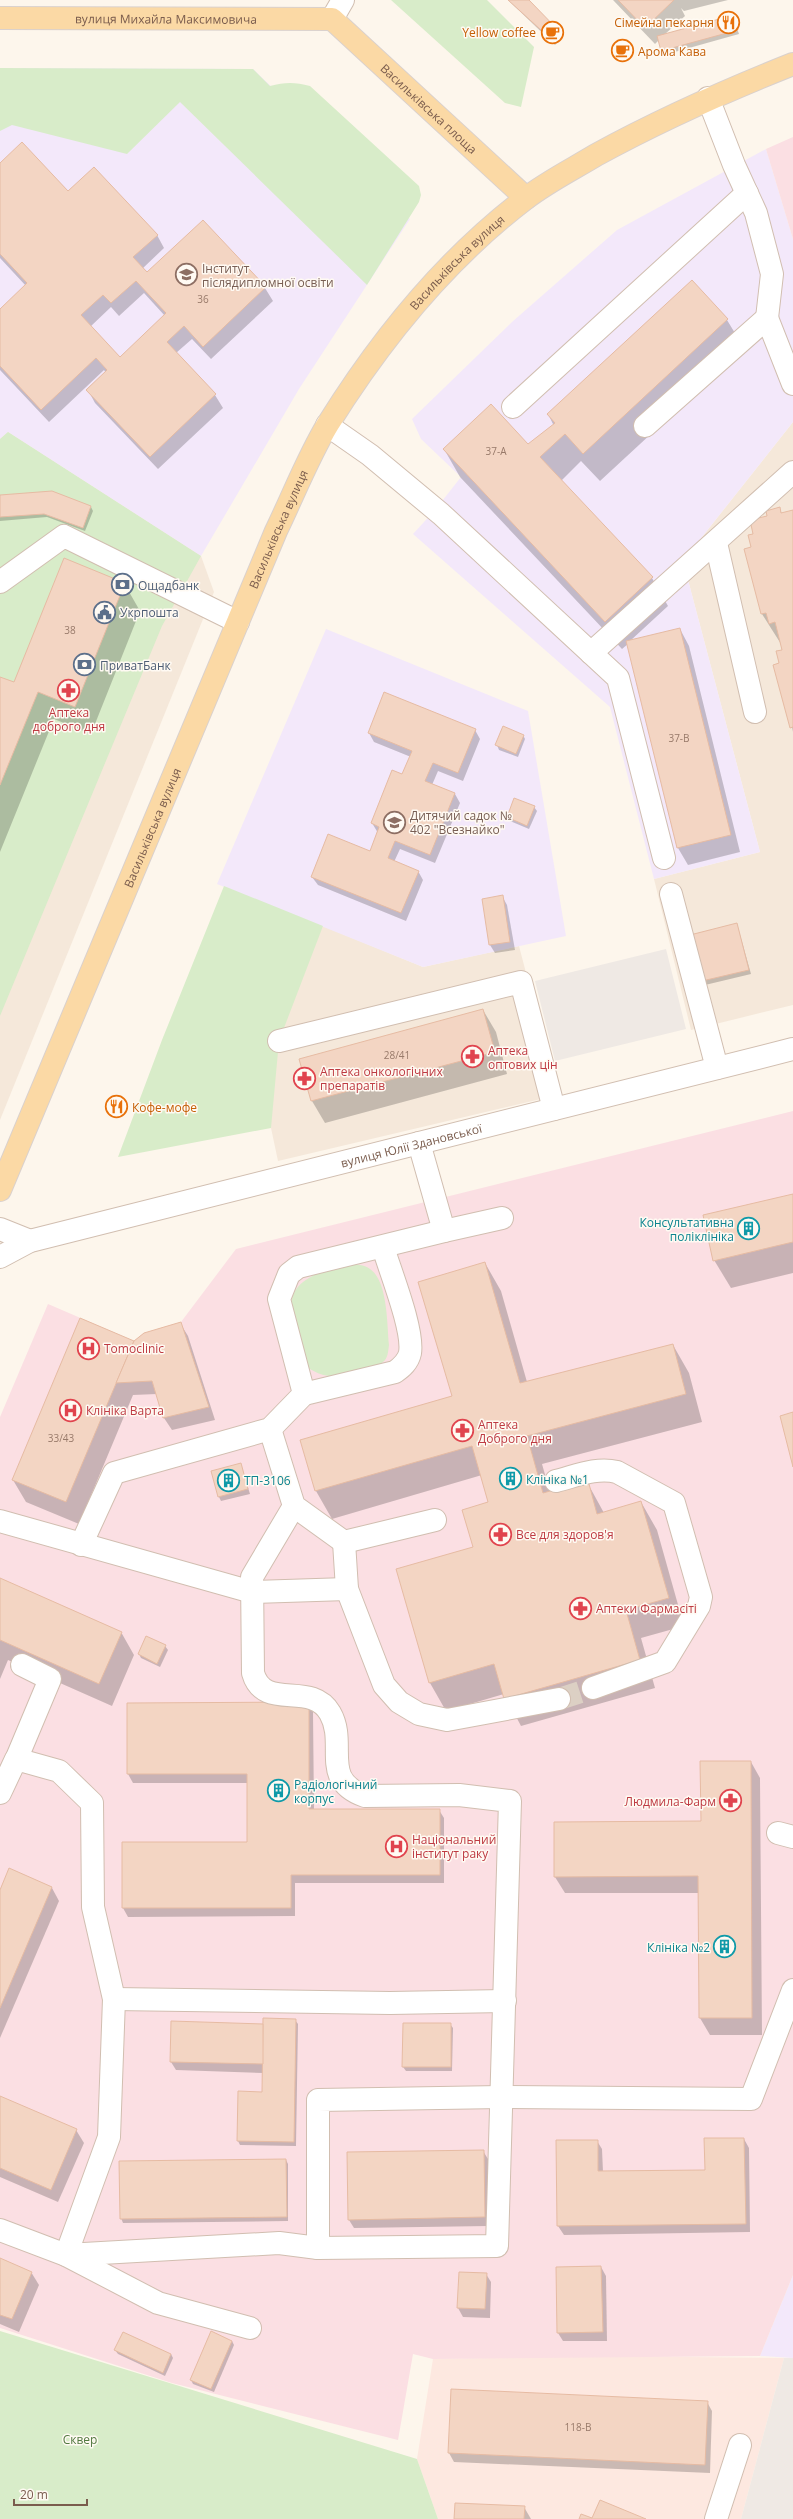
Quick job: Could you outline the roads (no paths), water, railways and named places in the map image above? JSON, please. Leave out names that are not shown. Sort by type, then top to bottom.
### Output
[{"type":"main road","name":"вулиця Михайла Максимовича","points":[[0,18],[332,19]]},
{"type":"main road","name":"Васильківська площа","points":[[332,19],[526,198]]},
{"type":"main road","name":"Васильківська вулиця","points":[[0,1190],[276,531],[328,426],[370,360],[412,306],[453,262],[526,198],[637,133],[708,98],[793,64]]},
{"type":"street","points":[[332,19],[343,0]]},
{"type":"street","points":[[708,98],[756,213],[772,274],[767,318],[793,384]]},
{"type":"street","points":[[513,407],[747,193]]},
{"type":"street","points":[[645,426],[767,318]]},
{"type":"street","points":[[328,426],[370,455],[441,514],[618,678],[664,858]]},
{"type":"street","points":[[591,653],[716,543],[793,472]]},
{"type":"street","points":[[0,582],[64,536],[238,622]]},
{"type":"street","points":[[716,543],[754,712]]},
{"type":"street","points":[[671,894],[717,1068]]},
{"type":"street","points":[[279,1041],[521,982],[554,1109]]},
{"type":"street","name":"вулиця Юлії Здановської","points":[[0,1257],[30,1241],[793,1049]]},
{"type":"street","points":[[419,1143],[444,1231]]},
{"type":"street","points":[[304,1394],[279,1299],[282,1288],[289,1274],[298,1267],[502,1218]]},
{"type":"street","points":[[0,1229],[30,1241]]},
{"type":"street","points":[[81,1545],[114,1473],[270,1428],[304,1394],[396,1372],[410,1355],[410,1337],[383,1247]]},
{"type":"street","points":[[270,1428],[294,1506],[344,1542],[435,1520]]},
{"type":"street","points":[[556,1481],[598,1470],[608,1470],[617,1472],[674,1503],[700,1598],[699,1606],[666,1662],[593,1688]]},
{"type":"street","points":[[66,2255],[279,2243],[318,2248],[497,2246],[510,1801],[459,1795],[365,1796],[354,1792],[344,1784],[337,1770],[335,1727],[330,1713],[319,1701],[306,1696],[277,1695],[266,1692],[256,1684],[253,1673],[252,1577],[294,1506]]},
{"type":"street","points":[[0,1522],[252,1592],[347,1588]]},
{"type":"street","points":[[344,1542],[347,1588],[384,1685],[399,1702],[419,1714],[447,1720],[558,1699]]},
{"type":"street","points":[[0,1793],[16,1760],[50,1679],[22,1665]]},
{"type":"street","points":[[16,1760],[59,1771],[92,1803],[93,1907],[114,1999],[109,2137],[66,2255]]},
{"type":"street","points":[[318,2248],[318,2100],[501,2097],[751,2099],[793,1990]]},
{"type":"street","points":[[114,1999],[390,2003],[505,2001]]},
{"type":"street","points":[[0,2230],[66,2255],[158,2303],[250,2328]]},
{"type":"street","points":[[716,2519],[740,2445]]},
{"type":"tunnel","points":[[559,1699],[593,1688]]},
{"type":"place","name":"Сімейна пекарня","points":[[729,22]]},
{"type":"place","name":"Yellow coffee","points":[[552,32]]},
{"type":"place","name":"Арома Кава","points":[[623,51]]},
{"type":"place","name":"Інститут післядипломної освіти","points":[[186,275]]},
{"type":"place","name":"Ощадбанк","points":[[122,585]]},
{"type":"place","name":"Укрпошта","points":[[104,612]]},
{"type":"place","name":"ПриватБанк","points":[[85,665]]},
{"type":"place","name":"Аптека доброго дня","points":[[69,691]]},
{"type":"place","name":"Дитячий садок № 402 \"Всезнайко\"","points":[[395,822]]},
{"type":"place","name":"Аптека оптових цін","points":[[473,1057]]},
{"type":"place","name":"Аптека онкологічних препаратів","points":[[304,1078]]},
{"type":"place","name":"Кофе-мофе","points":[[116,1107]]},
{"type":"place","name":"Консультативна поліклініка","points":[[749,1229]]},
{"type":"place","name":"Tomoclinic","points":[[88,1348]]},
{"type":"place","name":"Клініка Варта","points":[[71,1410]]},
{"type":"place","name":"Аптека Доброго дня","points":[[463,1431]]},
{"type":"place","name":"Клініка №1","points":[[511,1479]]},
{"type":"place","name":"ТП-3106","points":[[229,1480]]},
{"type":"place","name":"Все для здоров'я","points":[[500,1534]]},
{"type":"place","name":"Аптеки Фармасіті","points":[[581,1608]]},
{"type":"place","name":"Радіологічний корпус","points":[[278,1791]]},
{"type":"place","name":"Людмила-Фарм","points":[[731,1801]]},
{"type":"place","name":"Національний інститут раку","points":[[396,1846]]},
{"type":"place","name":"Клініка №2","points":[[725,1947]]},
{"type":"park label","name":"Сквер","points":[[80,2439]]}]
